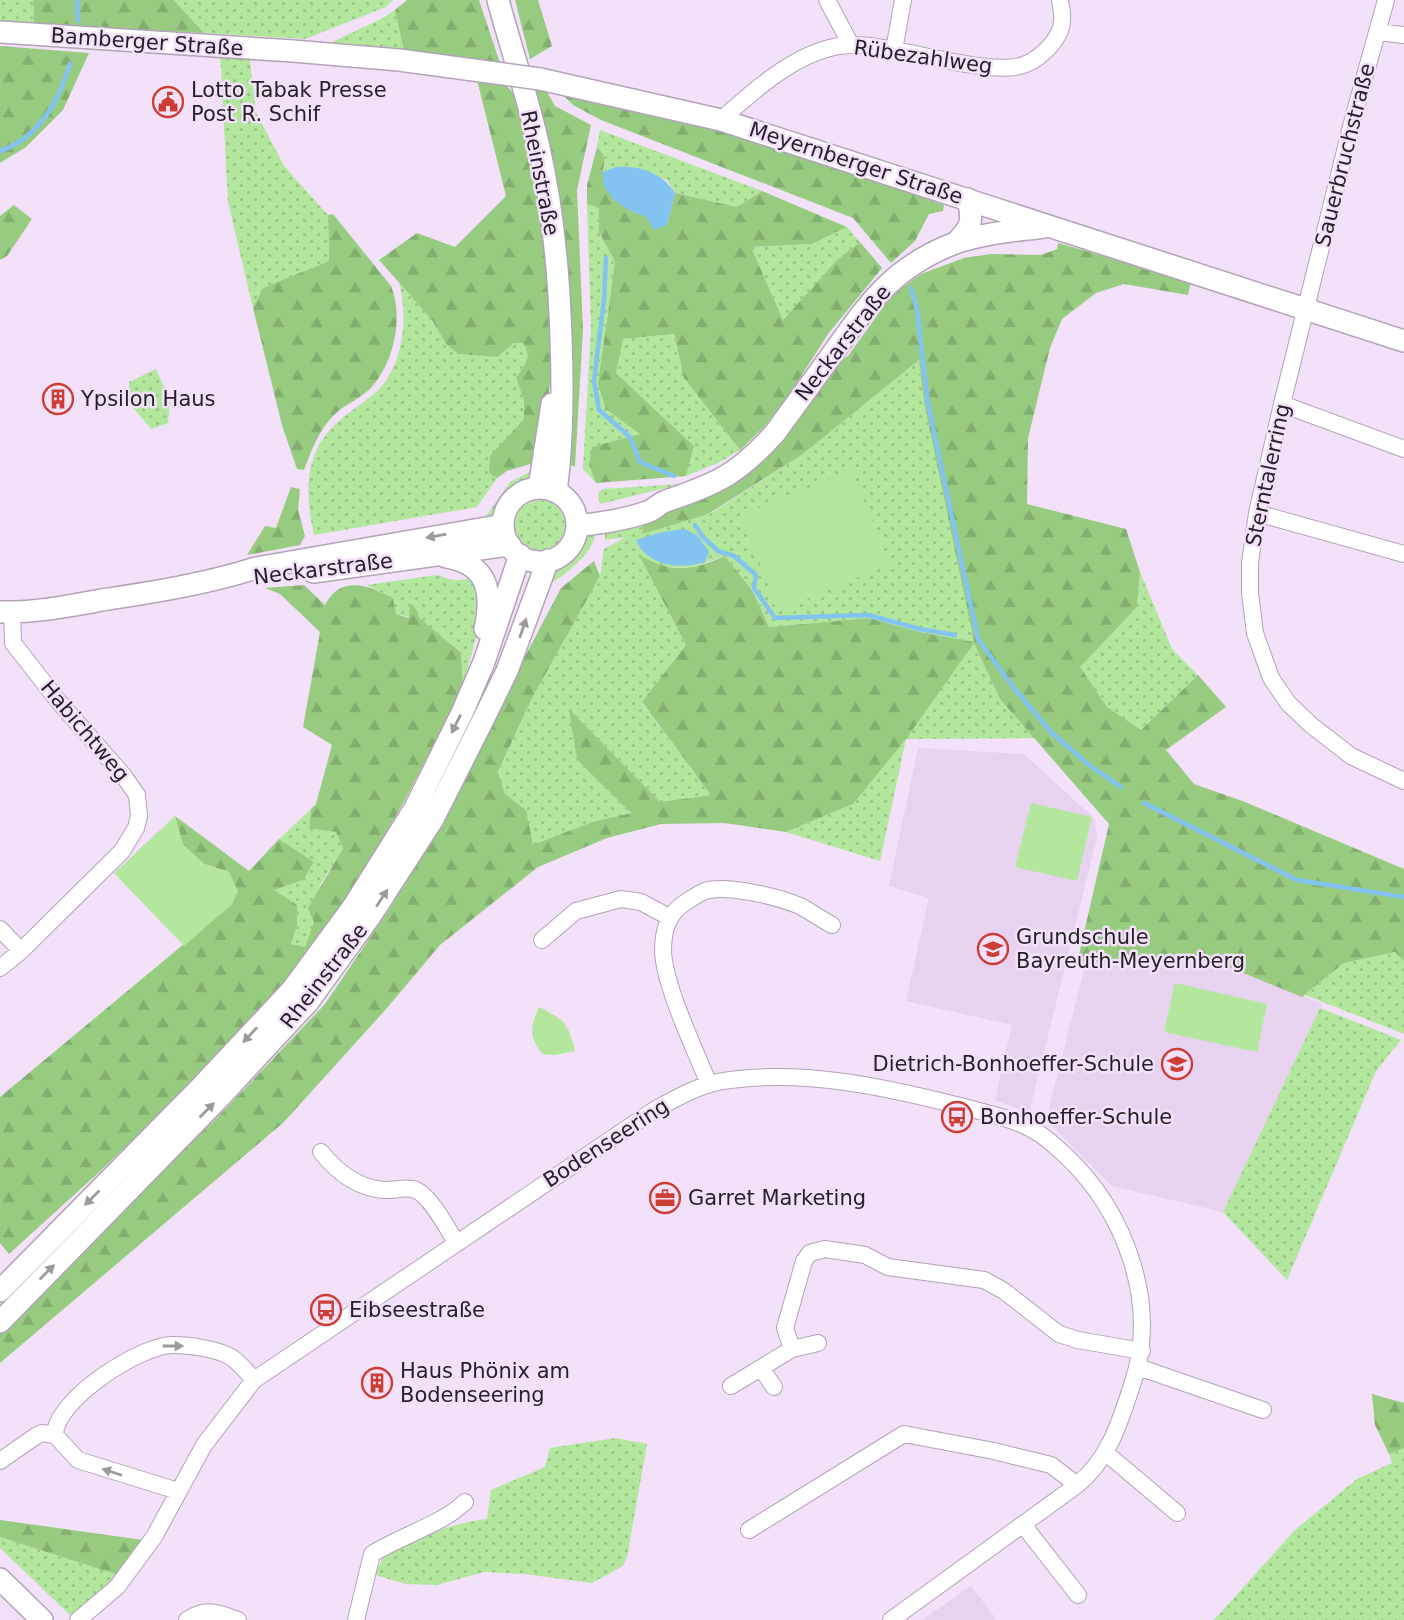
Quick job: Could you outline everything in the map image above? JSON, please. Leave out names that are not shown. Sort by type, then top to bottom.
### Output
[{"type":"street","name":"Rheinstraße","points":[[498,0],[538,144],[559,283],[563,405],[548,490]]},
{"type":"street","points":[[827,0],[851,45]]},
{"type":"street","points":[[894,50],[904,0]]},
{"type":"street","name":"Rübezahlweg","points":[[721,120],[761,84],[791,66],[817,52],[851,45],[998,68],[1024,65],[1043,55],[1054,41],[1062,23],[1060,0]]},
{"type":"street","name":"Sauerbruchstraße","points":[[1306,310],[1354,115],[1386,0]]},
{"type":"street","points":[[1377,32],[1404,35]]},
{"type":"street","name":"Bamberger Straße","points":[[0,33],[293,51]]},
{"type":"street","name":"Meyernberger Straße","points":[[293,51],[399,60],[540,79],[721,120],[1404,341]]},
{"type":"street","points":[[957,242],[970,228],[972,219],[968,199]]},
{"type":"street","name":"Neckarstraße","points":[[576,518],[597,509],[647,500],[661,503],[712,485],[741,466],[775,433],[844,335],[878,292],[898,274],[957,242],[1001,232],[1050,227]]},
{"type":"street","name":"Sterntalerring","points":[[1306,310],[1257,513],[1250,563],[1250,593],[1255,633],[1271,678],[1288,703],[1311,726],[1351,756],[1404,781]]},
{"type":"street","points":[[1282,404],[1404,449]]},
{"type":"street","points":[[548,490],[568,500],[576,518],[574,538],[568,549],[548,561],[533,561],[511,542],[506,511],[515,498],[527,491],[548,490]]},
{"type":"street","points":[[1257,513],[1404,554]]},
{"type":"street","name":"Rheinstraße","points":[[0,1291],[202,1086],[292,990],[353,907],[415,808],[484,662],[511,542]]},
{"type":"street","name":"Neckarstraße","points":[[220,579],[261,579],[511,542]]},
{"type":"street","name":"Neckarstraße","points":[[6,612],[63,607],[220,579],[256,568],[511,542]]},
{"type":"street","points":[[434,555],[460,559],[472,565],[485,582],[489,611],[482,648],[484,662]]},
{"type":"street","name":"Rheinstraße","points":[[0,1322],[217,1100],[308,1002],[372,915],[433,819],[483,720],[510,661],[548,561]]},
{"type":"street","name":"Habichtweg","points":[[0,968],[21,951],[122,851],[136,828],[139,816],[136,795],[123,775],[59,702],[13,643],[6,612]]},
{"type":"street","points":[[709,1084],[665,967],[663,945],[669,917],[695,896],[718,889],[756,894],[799,906],[832,925]]},
{"type":"street","points":[[542,940],[576,911],[621,899],[641,902],[669,917]]},
{"type":"street","points":[[0,929],[21,951]]},
{"type":"street","name":"Bodenseering","points":[[78,1620],[117,1587],[154,1537],[204,1445],[254,1380],[656,1109],[691,1090],[709,1084],[782,1076],[815,1078],[907,1093],[1017,1122],[1035,1130],[1071,1161],[1096,1189],[1118,1227],[1134,1271],[1141,1312],[1140,1359],[1121,1419],[1106,1453],[1077,1485],[891,1620]]},
{"type":"street","points":[[321,1152],[336,1171],[365,1186],[383,1190],[407,1188],[417,1191],[429,1202],[456,1242]]},
{"type":"street","points":[[792,1349],[785,1328],[804,1261],[810,1253],[825,1249],[865,1255],[888,1267],[984,1280],[1004,1291],[1059,1334],[1140,1359],[1263,1410]]},
{"type":"street","points":[[731,1386],[792,1349],[818,1343]]},
{"type":"street","points":[[55,1436],[57,1424],[83,1392],[142,1353],[162,1346],[182,1346],[226,1355],[254,1380]]},
{"type":"street","points":[[761,1368],[774,1387]]},
{"type":"street","points":[[0,1461],[36,1436],[47,1433],[55,1436],[78,1460],[178,1491]]},
{"type":"street","points":[[749,1531],[904,1434],[1051,1465],[1077,1485]]},
{"type":"street","points":[[1106,1453],[1177,1513]]},
{"type":"street","points":[[356,1620],[372,1554],[387,1543],[452,1514],[465,1502]]},
{"type":"street","points":[[1024,1526],[1078,1595]]},
{"type":"street","points":[[0,1579],[42,1620]]},
{"type":"street","points":[[187,1620],[198,1613],[212,1611],[238,1620]]},
{"type":"shaded area","name":"Grundschule Bayreuth-Meyernberg","points":[[918,748],[1024,754],[1095,819],[1097,837],[1029,1113],[995,1100],[1012,1025],[906,1001],[929,898],[889,886]]},
{"type":"shaded area","name":"Dietrich-Bonhoeffer-Schule","points":[[1207,958],[1322,1004],[1223,1212],[1112,1186],[1046,1120],[1086,962]]},
{"type":"shaded area","points":[[971,1586],[997,1620],[922,1620]]},
{"type":"green space","points":[[0,0],[33,0],[34,24],[0,22]]},
{"type":"green space","points":[[33,0],[174,0],[204,33],[34,24]]},
{"type":"green space","points":[[174,0],[393,0],[386,7],[305,39],[204,33]]},
{"type":"green space","points":[[407,0],[479,0],[500,63],[404,51],[395,10]]},
{"type":"green space","points":[[515,0],[538,0],[552,46],[530,59]]},
{"type":"green space","points":[[395,10],[404,51],[330,43],[381,19]]},
{"type":"green space","points":[[0,46],[89,53],[63,110],[26,147],[0,163]]},
{"type":"green space","points":[[220,50],[249,53],[256,112],[284,166],[328,215],[329,261],[264,288],[253,308],[228,202]]},
{"type":"green space","points":[[477,80],[501,80],[520,100],[550,265],[554,360],[537,462],[507,471],[497,478],[489,473],[490,456],[524,419],[524,400],[516,378],[527,358],[523,343],[514,343],[497,357],[458,354],[446,344],[432,320],[379,260],[417,233],[455,247],[506,196]]},
{"type":"green space","points":[[533,83],[543,85],[555,106],[591,125],[577,190],[583,329],[575,467],[568,464]]},
{"type":"green space","points":[[555,87],[721,127],[944,205],[943,211],[929,214],[915,241],[891,263],[853,218],[601,120],[573,105]]},
{"type":"green space","points":[[600,130],[762,191],[737,207],[675,193],[667,180],[616,167],[603,172],[605,157],[597,147]]},
{"type":"green space","points":[[597,147],[605,157],[603,172],[629,210],[667,225],[675,193],[737,207],[762,191],[847,227],[812,244],[751,247],[783,320],[837,260],[860,242],[882,268],[828,334],[789,395],[764,427],[740,450],[684,378],[674,334],[623,339],[616,373],[694,446],[686,476],[596,483],[589,465],[592,447],[640,434],[606,409],[598,384],[615,262],[599,232],[599,208],[587,204],[587,185]]},
{"type":"green space","points":[[587,204],[599,208],[599,232],[615,262],[605,332],[606,409],[641,434],[589,465],[596,483],[583,469],[591,328]]},
{"type":"green space","points":[[14,205],[32,219],[7,256],[0,260],[0,216]]},
{"type":"green space","points":[[333,214],[391,286],[397,311],[396,325],[391,353],[379,378],[367,392],[330,419],[304,470],[297,469],[282,425],[253,308],[263,288],[329,261],[328,215]]},
{"type":"green space","points":[[847,227],[860,242],[837,260],[783,320],[751,247],[812,244]]},
{"type":"green space","points":[[1058,243],[1191,281],[1188,295],[1124,284],[1096,293],[1062,319],[1050,348],[1028,438],[1027,504],[1126,529],[1140,572],[1137,607],[1080,667],[1107,707],[1141,730],[1198,675],[1226,707],[1166,750],[1194,784],[1245,802],[1404,869],[1404,961],[1395,952],[1344,963],[1302,997],[1207,958],[1077,963],[1109,824],[1000,699],[974,643],[906,739],[853,804],[786,832],[724,823],[661,824],[607,838],[538,867],[440,945],[284,1122],[0,1363],[0,1334],[57,1270],[214,1121],[325,1004],[392,905],[417,862],[561,588],[594,561],[600,576],[531,700],[498,772],[505,794],[526,810],[533,845],[592,822],[631,813],[577,760],[569,709],[660,802],[711,795],[642,702],[686,645],[639,555],[672,568],[702,565],[725,556],[752,590],[769,627],[869,618],[920,632],[974,642],[924,403],[919,360],[803,454],[706,515],[642,534],[643,520],[697,502],[728,487],[835,364],[848,356],[891,296],[921,274],[964,258],[991,254],[1041,255],[1057,249]]},
{"type":"green space","points":[[399,283],[432,320],[446,344],[458,354],[497,357],[514,343],[523,343],[527,358],[516,378],[524,400],[524,419],[489,473],[497,478],[477,507],[314,535],[309,497],[313,459],[330,430],[374,394],[392,371],[403,327]]},
{"type":"green space","points":[[674,334],[684,378],[740,450],[718,463],[686,476],[694,446],[616,373],[622,339]]},
{"type":"green space","points":[[919,360],[924,403],[974,642],[1000,699],[1035,738],[906,739],[880,861],[786,832],[853,804],[973,642],[920,632],[869,618],[769,627],[752,590],[725,556],[690,568],[660,567],[640,556],[686,645],[642,703],[711,795],[660,802],[570,710],[577,760],[631,813],[592,822],[532,846],[526,810],[505,794],[498,773],[531,700],[600,576],[604,549],[626,537],[605,540],[605,528],[643,520],[642,533],[707,515],[803,454]]},
{"type":"green space","points":[[156,369],[170,401],[168,423],[151,429],[130,404],[129,382]]},
{"type":"green space","points":[[851,470],[890,564],[780,610],[740,516]]},
{"type":"green space","points":[[530,472],[537,473],[526,485],[510,495],[496,517],[485,518],[510,482]]},
{"type":"green space","points":[[682,484],[600,504],[598,494],[602,489]]},
{"type":"green space","points":[[291,487],[300,489],[298,510],[305,536],[300,545],[247,555],[265,526],[276,528]]},
{"type":"green space","points":[[540,500],[558,507],[565,525],[558,543],[540,550],[522,543],[515,525],[522,507]]},
{"type":"green space","points":[[595,532],[591,547],[585,554],[571,569],[550,584],[553,568],[573,555],[588,534]]},
{"type":"green space","points":[[1140,572],[1172,649],[1198,675],[1141,730],[1107,708],[1079,667],[1137,607]]},
{"type":"green space","points":[[437,575],[455,580],[473,576],[482,615],[463,686],[461,651],[419,619],[396,614],[393,598],[366,585]]},
{"type":"green space","points":[[304,585],[325,605],[339,589],[356,585],[393,598],[396,614],[409,618],[410,603],[420,619],[461,652],[463,686],[405,800],[354,887],[306,958],[257,1014],[167,1107],[9,1254],[0,1243],[0,1097],[232,904],[229,872],[204,864],[183,845],[175,816],[249,871],[279,839],[314,862],[303,880],[274,890],[297,905],[297,925],[291,944],[305,947],[314,922],[308,908],[343,848],[336,832],[309,828],[311,809],[316,804],[332,745],[303,727],[320,632],[280,594],[265,588]]},
{"type":"green space","points":[[1031,803],[1092,817],[1077,881],[1015,867]]},
{"type":"green space","points":[[311,809],[309,827],[336,832],[343,848],[320,885],[314,922],[305,948],[291,944],[297,925],[273,890],[303,880],[314,862],[279,839]]},
{"type":"green space","points":[[175,816],[183,845],[204,864],[229,872],[238,891],[232,904],[184,946],[114,873]]},
{"type":"green space","points":[[1395,952],[1404,961],[1404,1034],[1305,995],[1344,963]]},
{"type":"green space","points":[[1175,983],[1267,1004],[1257,1052],[1164,1032]]},
{"type":"green space","points":[[539,1007],[564,1023],[575,1051],[542,1054],[532,1031]]},
{"type":"green space","points":[[1320,1008],[1401,1040],[1376,1071],[1287,1280],[1223,1212]]},
{"type":"green space","points":[[1372,1394],[1404,1403],[1404,1448],[1389,1454],[1375,1425]]},
{"type":"green space","points":[[615,1438],[647,1444],[627,1557],[623,1566],[592,1583],[484,1572],[437,1585],[406,1584],[375,1575],[384,1555],[396,1549],[447,1528],[487,1519],[491,1490],[545,1467],[550,1448]]},
{"type":"green space","points":[[1404,1448],[1404,1620],[1214,1620],[1295,1530],[1357,1479],[1392,1463],[1389,1454]]},
{"type":"green space","points":[[0,1520],[143,1540],[118,1575],[0,1537]]},
{"type":"green space","points":[[0,1537],[118,1575],[88,1604],[70,1615],[0,1548]]},
{"type":"water","points":[[616,167],[642,169],[657,175],[670,186],[675,193],[667,225],[654,230],[646,217],[613,199],[603,184],[603,172]]},
{"type":"water","points":[[685,529],[698,536],[709,552],[705,562],[685,566],[665,564],[648,556],[636,540],[662,532]]},
{"type":"waterway","points":[[77,0],[78,21]]},
{"type":"waterway","points":[[0,151],[26,137],[46,116],[60,91],[70,64]]},
{"type":"waterway","points":[[606,258],[594,381],[599,410],[630,437],[640,462],[674,476]]},
{"type":"waterway","points":[[911,288],[917,310],[928,404],[978,639],[1013,687],[1052,733],[1089,765],[1121,787]]},
{"type":"waterway","points":[[695,525],[718,551],[734,556],[756,575],[754,588],[775,618],[868,615],[955,635]]},
{"type":"waterway","points":[[1144,803],[1297,880],[1404,897]]},
{"type":"place","name":"Lotto Tabak Presse Post R. Schif","points":[[168,102]]},
{"type":"place","name":"Ypsilon Haus","points":[[58,399]]},
{"type":"place","name":"Grundschule Bayreuth-Meyernberg","points":[[993,949]]},
{"type":"place","name":"Dietrich-Bonhoeffer-Schule","points":[[1177,1064]]},
{"type":"place","name":"Bonhoeffer-Schule","points":[[957,1117]]},
{"type":"place","name":"Garret Marketing","points":[[665,1198]]},
{"type":"place","name":"Eibseestraße","points":[[326,1310]]},
{"type":"place","name":"Haus Phönix am Bodenseering","points":[[377,1383]]}]
